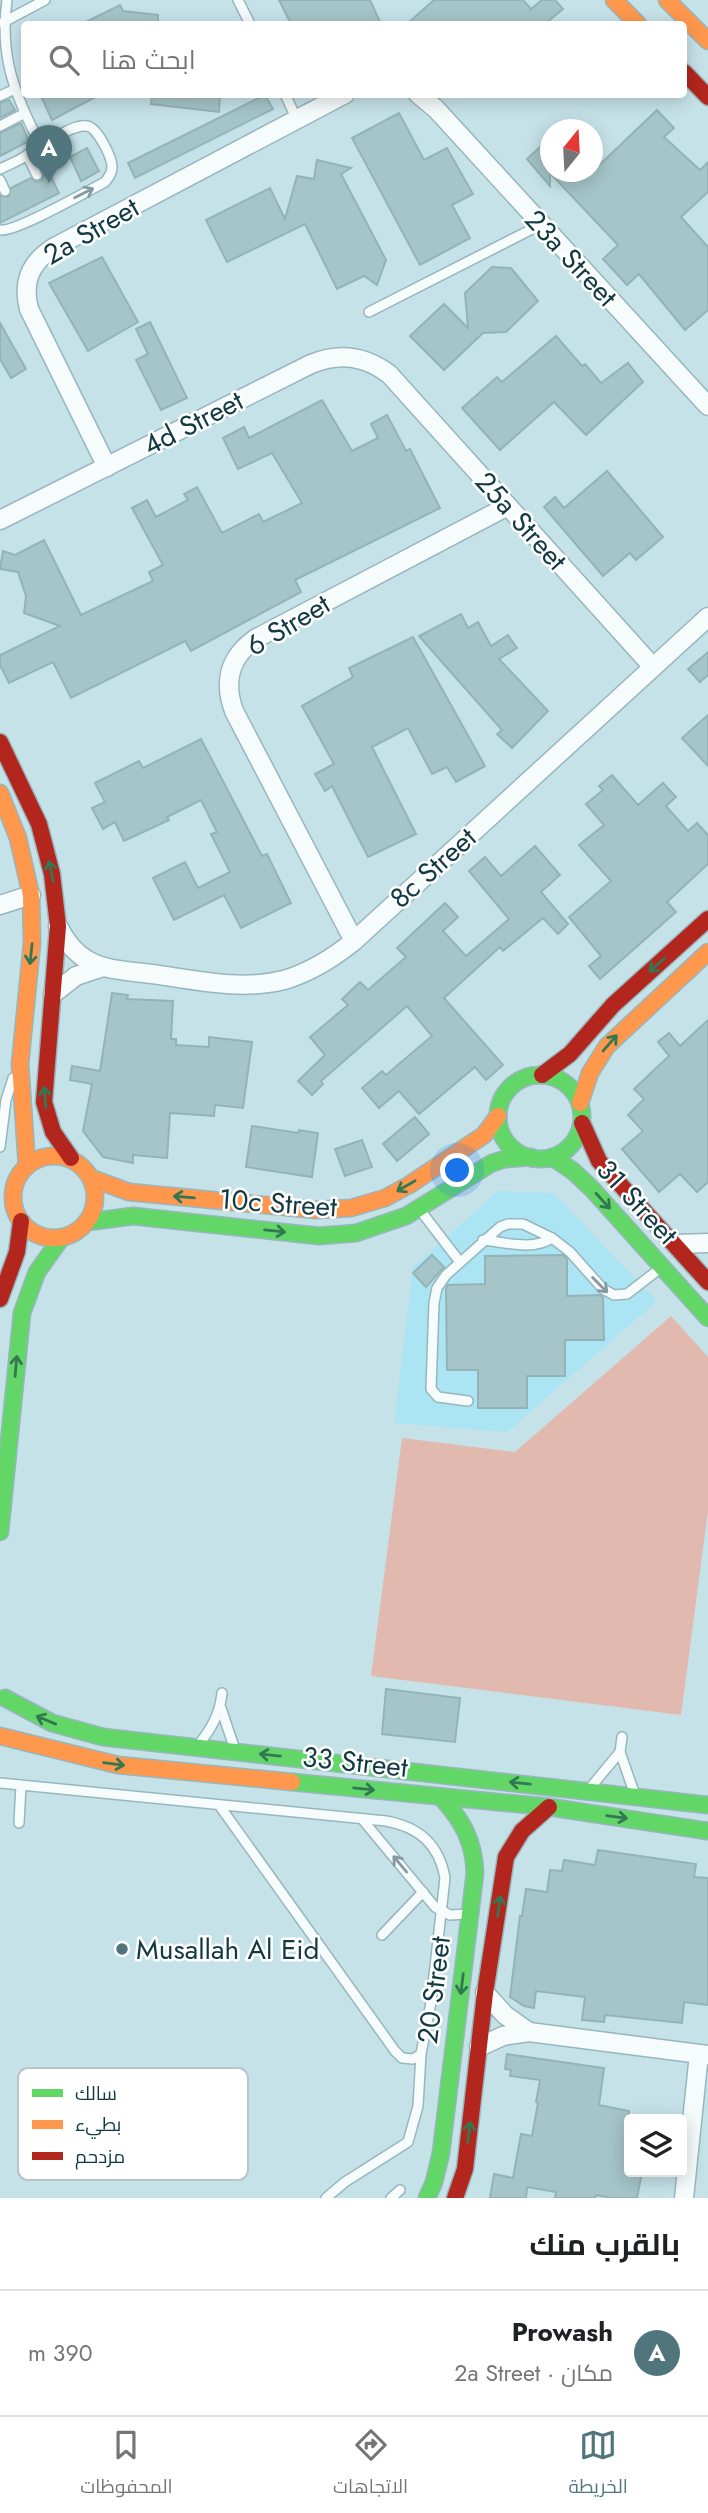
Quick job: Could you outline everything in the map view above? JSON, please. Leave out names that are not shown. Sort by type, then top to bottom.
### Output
[{"type":"street","points":[[614,0],[635,21]]},
{"type":"street","points":[[667,0],[708,41]]},
{"type":"street","points":[[687,75],[708,97]]},
{"type":"street","name":"2a Street","points":[[107,467],[29,309],[25,295],[26,281],[32,267],[41,256],[53,248],[338,98]]},
{"type":"street","name":"23a Street","points":[[423,98],[436,109],[708,406]]},
{"type":"street","name":"4d Street","points":[[0,520],[325,359],[338,356],[366,360],[390,374]]},
{"type":"street","name":"25a Street","points":[[390,374],[653,667]]},
{"type":"street","name":"6 Street","points":[[354,941],[234,711],[228,684],[230,670],[244,647],[255,639],[508,506]]},
{"type":"street","name":"8c Street","points":[[58,926],[75,951],[103,967],[229,984],[263,984],[302,974],[321,965],[354,941],[708,617]]},
{"type":"street","points":[[0,742],[29,800],[43,837],[52,874],[58,926],[44,1102],[53,1132],[71,1158],[86,1170],[91,1178],[96,1200],[87,1222],[71,1235],[39,1235],[21,1221]]},
{"type":"street","points":[[0,793],[18,838],[31,895],[32,943],[20,1064],[27,1166]]},
{"type":"street","points":[[0,905],[31,895]]},
{"type":"street","points":[[542,1075],[570,1054],[613,1005],[708,919]]},
{"type":"street","points":[[580,1103],[590,1073],[607,1046],[708,952]]},
{"type":"street","name":"8c Street","points":[[53,994],[76,976],[103,967]]},
{"type":"street","points":[[542,1075],[555,1077],[575,1092],[580,1103],[582,1123],[579,1135],[572,1145],[552,1157],[531,1157],[511,1146],[504,1138],[498,1116],[500,1105],[512,1086],[521,1080],[542,1075]]},
{"type":"street","name":"10c Street","points":[[91,1178],[129,1192],[316,1210],[351,1208],[385,1198],[409,1185],[484,1135],[498,1116]]},
{"type":"street","name":"31 Street","points":[[582,1123],[599,1161],[708,1282]]},
{"type":"street","points":[[0,1299],[20,1242],[21,1221],[13,1203],[13,1192],[20,1173],[43,1157],[52,1155],[71,1158]]},
{"type":"street","name":"10c Street","points":[[87,1222],[133,1216],[338,1236],[374,1229],[419,1209],[481,1168],[505,1159],[531,1157]]},
{"type":"street","name":"31 Street","points":[[552,1157],[582,1180],[708,1318]]},
{"type":"street","points":[[0,1532],[22,1313],[36,1272],[62,1237]]},
{"type":"street","points":[[675,1244],[708,1243]]},
{"type":"street","points":[[0,1734],[7,1718],[3,1693]]},
{"type":"street","name":"33 Street","points":[[3,1693],[52,1723],[86,1734],[708,1805]]},
{"type":"street","name":"33 Street","points":[[0,1734],[79,1758],[118,1765],[549,1807],[708,1830]]},
{"type":"street","name":"20 Street","points":[[426,2198],[434,2182],[441,2153],[475,1873],[472,1839],[464,1824],[441,1797]]},
{"type":"street","name":"20 Street","points":[[455,2198],[465,2169],[485,1993],[506,1857],[522,1831],[549,1807]]},
{"type":"street","points":[[485,1993],[505,2015],[529,2032]]},
{"type":"street","points":[[479,2048],[503,2036],[529,2032],[703,2054],[684,2198]]},
{"type":"lane","points":[[0,169],[35,148],[35,134],[3,64],[2,22],[7,0]]},
{"type":"lane","points":[[2,22],[45,0]]},
{"type":"lane","points":[[239,0],[249,21]]},
{"type":"lane","points":[[0,96],[15,89]]},
{"type":"lane","points":[[287,98],[297,120]]},
{"type":"lane","points":[[0,126],[25,113]]},
{"type":"lane","points":[[0,230],[6,231],[19,220],[53,208],[105,182],[111,173],[111,163],[96,131],[90,127],[83,126],[55,138],[44,138],[35,134]]},
{"type":"lane","points":[[27,155],[37,175]]},
{"type":"lane","points":[[0,180],[5,191]]},
{"type":"lane","points":[[49,198],[53,208]]},
{"type":"lane","points":[[369,312],[540,225]]},
{"type":"lane","points":[[0,1147],[6,1100],[20,1064]]},
{"type":"lane","points":[[419,1209],[460,1262]]},
{"type":"lane","points":[[468,1401],[438,1397],[431,1389],[435,1295],[441,1281],[500,1227],[516,1223],[531,1226],[552,1238],[569,1252],[603,1289],[614,1295],[627,1294],[662,1267]]},
{"type":"lane","points":[[483,1240],[533,1245],[552,1238]]},
{"type":"lane","points":[[222,1693],[221,1709],[236,1752]]},
{"type":"lane","points":[[196,1747],[221,1709]]},
{"type":"lane","points":[[622,1737],[620,1752],[636,1796]]},
{"type":"lane","points":[[588,1790],[620,1752]]},
{"type":"lane","points":[[0,1783],[400,1823],[426,1838],[436,1850],[443,1863],[445,1878],[443,1912],[428,2023],[421,2054],[418,2106],[408,2142],[345,2182],[326,2198]]},
{"type":"lane","points":[[19,1823],[21,1785]]},
{"type":"lane","points":[[219,1805],[395,2051],[402,2058],[413,2059],[421,2054]]},
{"type":"lane","points":[[362,1819],[443,1912],[450,1915],[470,1914]]},
{"type":"lane","points":[[382,1936],[423,1892]]},
{"type":"lane","points":[[391,2198],[400,2190]]},
{"type":"shaded area","points":[[498,1191],[553,1193],[657,1301],[507,1432],[394,1423],[413,1267]]},
{"type":"shaded area","points":[[671,1316],[708,1357],[708,1511],[681,1715],[371,1676],[402,1438],[515,1452]]},
{"type":"building","points":[[279,0],[370,0],[380,21],[290,21]]},
{"type":"building","points":[[434,0],[523,0],[531,9],[542,0],[555,0],[563,9],[549,21],[410,21]]},
{"type":"building","points":[[120,5],[123,11],[158,15],[158,21],[88,21]]},
{"type":"building","points":[[42,98],[93,98],[52,120]]},
{"type":"building","points":[[152,98],[220,98],[219,112],[151,104]]},
{"type":"building","points":[[259,98],[267,98],[273,109],[135,178],[128,163]]},
{"type":"building","points":[[9,100],[15,110],[0,118],[0,103]]},
{"type":"building","points":[[657,110],[674,128],[664,137],[700,170],[708,162],[708,192],[681,217],[708,247],[708,310],[685,330],[639,274],[627,285],[603,259],[618,245],[558,182],[603,182],[603,162]]},
{"type":"building","points":[[399,113],[424,160],[447,148],[473,194],[452,205],[470,238],[420,265],[352,138]]},
{"type":"building","points":[[21,123],[29,141],[0,156],[0,133]]},
{"type":"building","points":[[540,147],[540,174],[527,159]]},
{"type":"building","points":[[87,148],[99,171],[81,181],[70,157]]},
{"type":"building","points":[[317,160],[351,168],[341,174],[386,260],[377,285],[364,276],[337,289],[305,224],[227,262],[206,220],[270,188],[285,219],[297,176],[314,179]]},
{"type":"building","points":[[47,169],[59,193],[0,223],[0,196],[8,197],[11,188],[31,178],[36,182],[41,181],[43,171]]},
{"type":"building","points":[[102,257],[138,322],[88,351],[49,283]]},
{"type":"building","points":[[492,267],[511,268],[538,301],[506,332],[483,333],[444,370],[410,336],[444,304],[468,328],[465,293]]},
{"type":"building","points":[[150,322],[187,398],[161,410],[136,360],[148,354],[136,329]]},
{"type":"building","points":[[0,323],[26,369],[11,378],[0,359]]},
{"type":"building","points":[[556,336],[601,383],[628,363],[643,382],[586,435],[554,402],[500,450],[462,408],[497,377],[502,382]]},
{"type":"building","points":[[322,400],[352,451],[378,438],[371,424],[387,415],[406,451],[410,449],[440,508],[295,580],[301,592],[191,651],[185,641],[71,698],[53,662],[9,683],[0,665],[0,655],[60,626],[24,613],[26,596],[18,572],[0,569],[3,551],[15,555],[44,540],[81,615],[153,581],[149,572],[163,565],[132,508],[147,500],[156,517],[188,500],[184,494],[197,487],[222,533],[259,514],[263,522],[302,503],[272,453],[238,469],[223,438],[244,427],[249,438]]},
{"type":"building","points":[[607,471],[663,537],[636,560],[630,553],[603,576],[544,507],[555,497],[564,508]]},
{"type":"building","points":[[461,614],[468,628],[478,622],[491,646],[508,635],[517,648],[499,659],[548,711],[512,748],[497,734],[502,730],[419,636]]},
{"type":"building","points":[[413,637],[485,766],[456,782],[447,767],[432,774],[408,728],[372,747],[416,834],[368,857],[332,786],[325,791],[315,774],[334,764],[302,706],[353,677],[349,668]]},
{"type":"building","points":[[708,652],[708,675],[700,682],[688,669]]},
{"type":"building","points":[[708,715],[708,766],[682,738]]},
{"type":"building","points":[[201,739],[262,856],[267,854],[291,903],[241,928],[224,895],[174,920],[153,878],[185,862],[198,888],[230,872],[211,834],[217,832],[201,800],[167,817],[169,820],[124,841],[115,822],[103,829],[92,808],[105,802],[95,783],[139,761],[143,768]]},
{"type":"building","points":[[612,775],[638,805],[663,783],[676,797],[666,806],[688,831],[697,823],[708,835],[708,864],[667,902],[676,912],[600,979],[589,966],[601,956],[569,917],[611,881],[579,845],[604,825],[586,804],[603,790],[599,786]]},
{"type":"building","points":[[535,846],[560,875],[541,892],[568,924],[558,934],[543,918],[503,951],[500,947],[444,998],[503,1065],[486,1080],[475,1067],[419,1114],[399,1091],[379,1108],[362,1088],[382,1071],[386,1075],[432,1036],[407,1006],[321,1081],[323,1084],[312,1095],[298,1081],[325,1055],[310,1037],[348,1005],[342,999],[360,982],[368,990],[406,957],[397,948],[445,903],[458,917],[443,931],[466,956],[509,919],[469,871],[485,857],[501,876]]},
{"type":"building","points":[[112,993],[128,995],[127,999],[173,1001],[171,1039],[176,1039],[176,1045],[209,1047],[209,1037],[252,1042],[243,1108],[215,1105],[214,1116],[170,1113],[167,1158],[133,1155],[133,1163],[103,1157],[83,1131],[92,1084],[70,1080],[72,1066],[100,1071]]},
{"type":"building","points":[[708,1020],[708,1182],[697,1192],[680,1174],[659,1192],[622,1149],[643,1131],[628,1115],[644,1099],[634,1089],[669,1056],[658,1042],[669,1033],[680,1046]]},
{"type":"building","points":[[415,1117],[429,1134],[397,1161],[383,1144]]},
{"type":"building","points":[[252,1126],[298,1133],[299,1130],[318,1133],[312,1177],[246,1167]]},
{"type":"building","points":[[362,1140],[372,1167],[345,1176],[335,1149]]},
{"type":"building","points":[[432,1255],[444,1267],[426,1287],[413,1273]]},
{"type":"building","points":[[563,1255],[567,1259],[567,1296],[603,1297],[604,1340],[565,1340],[565,1376],[527,1376],[527,1408],[478,1408],[478,1370],[447,1370],[446,1288],[448,1285],[485,1284],[485,1256]]},
{"type":"building","points":[[386,1689],[460,1698],[455,1742],[382,1734]]},
{"type":"building","points":[[598,1850],[696,1864],[694,1877],[708,1878],[708,2005],[684,2002],[682,2023],[605,2015],[604,2022],[582,2020],[585,1997],[536,1991],[534,2008],[524,2006],[510,1997],[526,1889],[547,1892],[550,1870],[562,1871],[564,1860],[595,1865]]},
{"type":"building","points":[[507,2054],[604,2068],[599,2105],[629,2111],[629,2114],[624,2114],[624,2177],[641,2177],[637,2198],[596,2195],[595,2198],[555,2198],[556,2192],[527,2187],[526,2198],[490,2198],[494,2174],[513,2178],[521,2134],[532,2136],[538,2103],[540,2080],[510,2076],[511,2070],[505,2069]]},
{"type":"traffic: fast","points":[[540,1075],[563,1082],[575,1094],[582,1117],[575,1140],[563,1152],[540,1159],[517,1152],[505,1140],[498,1117],[505,1094],[517,1082],[540,1075]]},
{"type":"traffic: fast","points":[[87,1222],[133,1216],[319,1236],[356,1233],[406,1216],[492,1163],[531,1157]]},
{"type":"traffic: fast","points":[[552,1157],[573,1171],[592,1189],[708,1318]]},
{"type":"traffic: fast","points":[[0,1532],[22,1313],[37,1272],[62,1237]]},
{"type":"traffic: fast","points":[[5,1698],[52,1723],[103,1737],[708,1805]]},
{"type":"traffic: fast","points":[[292,1782],[549,1807],[708,1831]]},
{"type":"traffic: fast","points":[[427,2198],[441,2153],[475,1873],[466,1832],[441,1797]]},
{"type":"traffic: slow","points":[[614,0],[635,21]]},
{"type":"traffic: slow","points":[[667,0],[708,41]]},
{"type":"traffic: slow","points":[[0,793],[18,838],[31,895],[32,943],[20,1064],[27,1166]]},
{"type":"traffic: slow","points":[[580,1103],[590,1073],[607,1046],[708,952]]},
{"type":"traffic: slow","points":[[91,1178],[129,1192],[316,1210],[351,1208],[385,1198],[409,1185],[484,1135],[498,1116]]},
{"type":"traffic: slow","points":[[46,1156],[62,1156],[77,1163],[88,1174],[95,1189],[95,1197],[92,1213],[83,1226],[62,1238],[46,1238],[31,1231],[20,1220],[13,1205],[13,1189],[20,1174],[31,1163],[46,1156]]},
{"type":"traffic: slow","points":[[0,1736],[118,1765],[292,1782]]},
{"type":"traffic: jam","points":[[687,75],[708,97]]},
{"type":"traffic: jam","points":[[0,742],[39,824],[52,874],[58,926],[44,1102],[53,1132],[71,1158]]},
{"type":"traffic: jam","points":[[542,1075],[570,1054],[613,1005],[708,919]]},
{"type":"traffic: jam","points":[[582,1123],[599,1161],[708,1282]]},
{"type":"traffic: jam","points":[[0,1299],[17,1252],[21,1221]]},
{"type":"traffic: jam","points":[[455,2198],[465,2169],[485,1993],[506,1857],[522,1831],[549,1807]]},
{"type":"place","name":"Prowash","points":[[49,183]]},
{"type":"place","name":"Musallah Al Eid","points":[[122,1949]]}]
